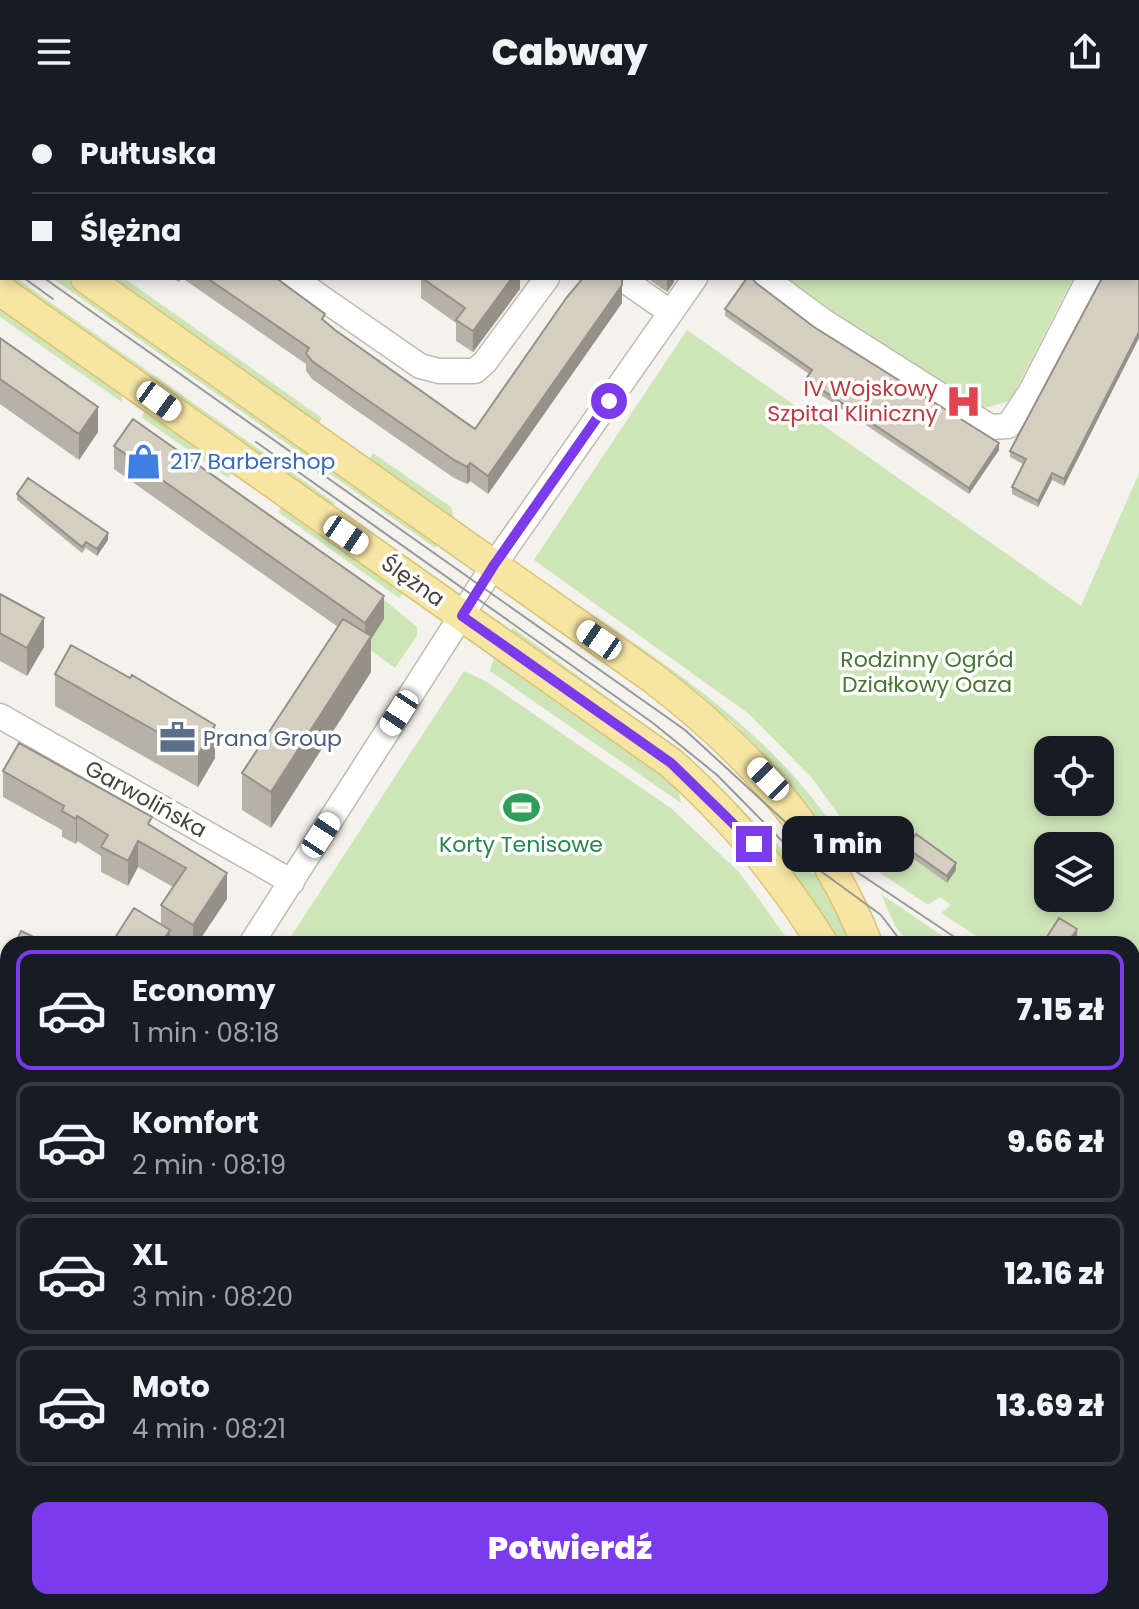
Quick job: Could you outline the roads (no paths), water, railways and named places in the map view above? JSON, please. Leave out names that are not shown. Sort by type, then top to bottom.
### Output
[{"type":"main road","points":[[89,280],[653,678],[744,753],[787,802],[821,850],[864,936]]},
{"type":"main road","name":"Ślężna","points":[[0,290],[671,763],[708,796],[787,886],[818,936]]},
{"type":"street","points":[[296,280],[420,366],[456,372],[475,371],[485,362],[546,280]]},
{"type":"street","points":[[624,280],[670,312]]},
{"type":"street","points":[[256,936],[494,565],[694,280]]},
{"type":"street","points":[[768,280],[823,321],[990,427],[1008,426],[1030,393],[1088,280]]},
{"type":"street","name":"Garwolińska","points":[[0,716],[292,882]]},
{"type":"tram line","points":[[27,280],[53,299]]},
{"type":"tram line","points":[[47,280],[685,730],[794,830],[953,936]]},
{"type":"tram line","points":[[256,442],[653,723],[717,775],[789,848],[881,915],[897,936]]},
{"type":"place","name":"IV Wojskowy Szpital Kliniczny","points":[[964,401]]},
{"type":"place","name":"217 Barbershop","points":[[144,461]]},
{"type":"place","name":"Prana Group","points":[[177,738]]},
{"type":"place","name":"Korty Tenisowe","points":[[521,808]]},
{"type":"park label","name":"Rodzinny Ogród Działkowy Oaza","points":[[927,672]]}]
